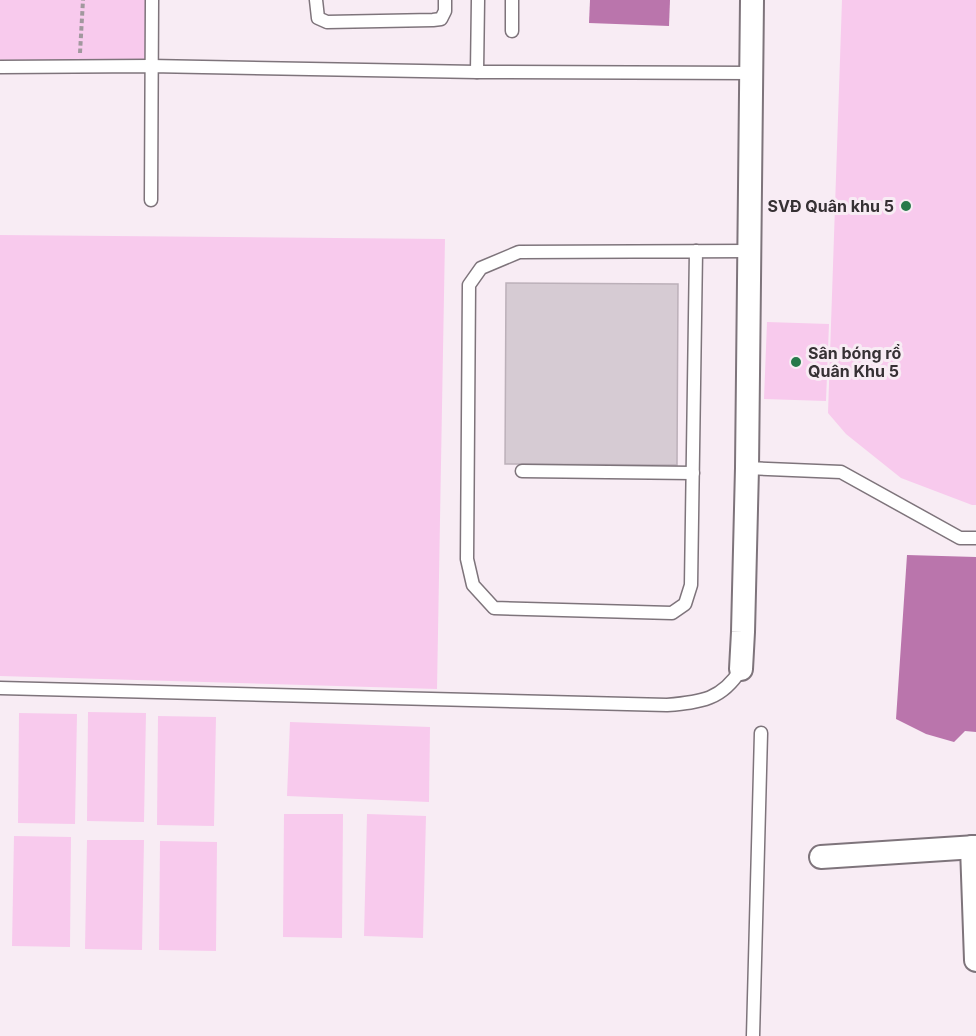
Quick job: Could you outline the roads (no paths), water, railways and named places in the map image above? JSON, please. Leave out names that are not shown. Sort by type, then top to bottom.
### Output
[{"type":"street","points":[[741,669],[747,468],[752,0]]},
{"type":"street","points":[[821,857],[974,847],[976,960]]},
{"type":"lane","points":[[151,200],[152,0]]},
{"type":"lane","points":[[316,0],[318,18],[327,22],[433,20],[441,18],[445,12],[445,0]]},
{"type":"lane","points":[[477,72],[478,0]]},
{"type":"lane","points":[[512,31],[513,0]]},
{"type":"lane","points":[[0,67],[150,66],[477,72],[752,73]]},
{"type":"lane","points":[[696,251],[691,585],[685,604],[672,613],[494,608],[473,585],[467,559],[469,285],[481,268],[519,252],[749,250]]},
{"type":"lane","points":[[747,468],[841,472],[960,538],[976,538]]},
{"type":"lane","points":[[522,471],[693,473]]},
{"type":"lane","points":[[0,688],[667,705],[699,702],[715,696],[732,683],[741,669]]},
{"type":"lane","points":[[753,1036],[761,732]]},
{"type":"place","name":"SVĐ Quân khu 5","points":[[906,206]]},
{"type":"place","name":"Sân bóng rổ Quân Khu 5","points":[[796,362]]}]
